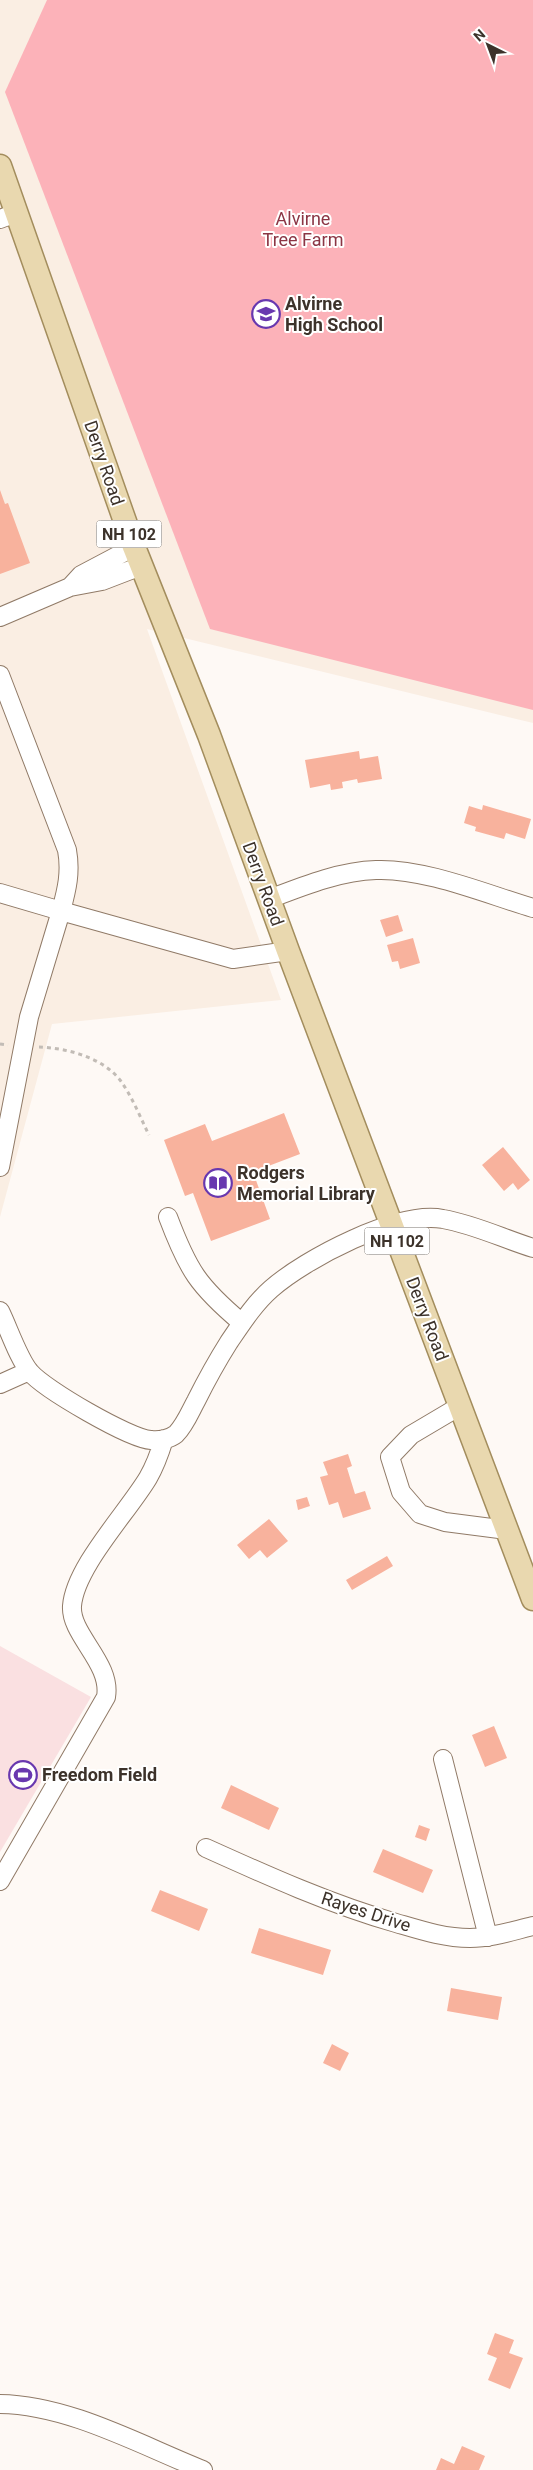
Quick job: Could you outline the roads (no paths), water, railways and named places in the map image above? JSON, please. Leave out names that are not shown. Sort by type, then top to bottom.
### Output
[{"type":"main road","name":"Derry Road","points":[[0,166],[8,216],[138,557],[209,735],[288,951],[533,1599]]},
{"type":"street","points":[[0,617],[70,587],[102,581],[138,557]]},
{"type":"street","points":[[0,675],[67,850],[70,866],[69,881],[61,911],[29,1017],[0,1167]]},
{"type":"street","points":[[269,899],[333,878],[377,870],[417,874],[533,908]]},
{"type":"street","points":[[0,893],[233,959],[288,951]]},
{"type":"street","points":[[168,1217],[188,1266],[200,1285],[242,1323]]},
{"type":"street","points":[[0,1311],[29,1372],[46,1387],[66,1400],[134,1436],[150,1440],[164,1440],[176,1434],[220,1356],[257,1303],[290,1274],[341,1246],[391,1224],[421,1218],[442,1218],[533,1248]]},
{"type":"street","points":[[0,1384],[29,1372]]},
{"type":"street","points":[[460,1406],[411,1435],[390,1457],[400,1492],[420,1514],[445,1522],[507,1530]]},
{"type":"street","points":[[0,1881],[106,1697],[108,1686],[104,1675],[77,1623],[72,1608],[74,1592],[96,1553],[149,1477],[164,1440]]},
{"type":"street","points":[[443,1759],[488,1937]]},
{"type":"street","name":"Rayes Drive","points":[[206,1848],[278,1881],[373,1916],[431,1933],[468,1938],[488,1937],[533,1926]]},
{"type":"street","points":[[0,2404],[42,2409],[73,2417],[203,2470]]},
{"type":"place","name":"Alvirne High School","points":[[266,314]]},
{"type":"place","name":"Rodgers Memorial Library","points":[[218,1183]]},
{"type":"place","name":"Freedom Field","points":[[23,1775]]},
{"type":"park label","name":"Alvirne Tree Farm","points":[[303,229]]}]
